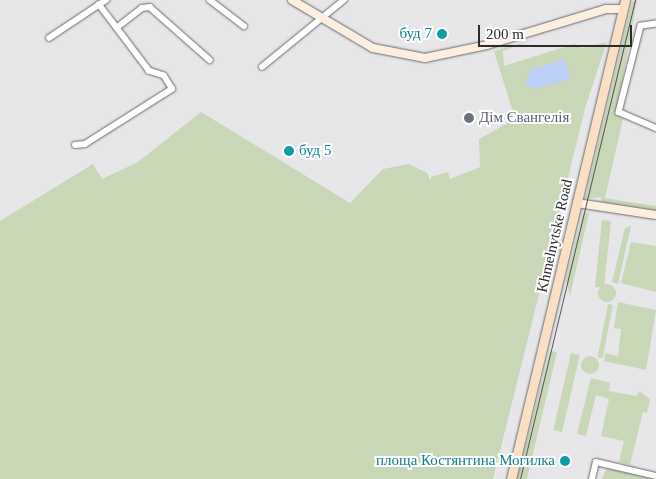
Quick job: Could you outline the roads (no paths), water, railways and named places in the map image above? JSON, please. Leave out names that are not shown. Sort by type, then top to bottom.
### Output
[{"type":"main road","points":[[292,0],[320,19],[380,50],[434,58],[624,4]]},
{"type":"main road","name":"Khmelnytske Road","points":[[511,479],[624,4]]},
{"type":"main road","points":[[577,203],[656,215]]},
{"type":"street","points":[[49,38],[106,0]]},
{"type":"street","points":[[210,0],[244,26]]},
{"type":"street","points":[[262,68],[344,0]]},
{"type":"street","points":[[75,145],[86,144],[172,91],[164,76],[144,65],[119,26],[99,5]]},
{"type":"street","points":[[119,26],[142,8],[150,7],[210,60]]},
{"type":"street","points":[[656,24],[641,26],[619,112],[656,128]]},
{"type":"street","points":[[592,479],[596,462],[656,476]]},
{"type":"water","points":[[565,59],[570,79],[535,89],[525,83],[531,70]]},
{"type":"tram line","points":[[520,479],[635,0]]},
{"type":"place","name":"буд 7","points":[[442,34]]},
{"type":"place","name":"Дім Євангелія","points":[[469,118]]},
{"type":"place","name":"буд 5","points":[[289,151]]},
{"type":"place","name":"площа Костянтина Могилка","points":[[565,461]]}]
